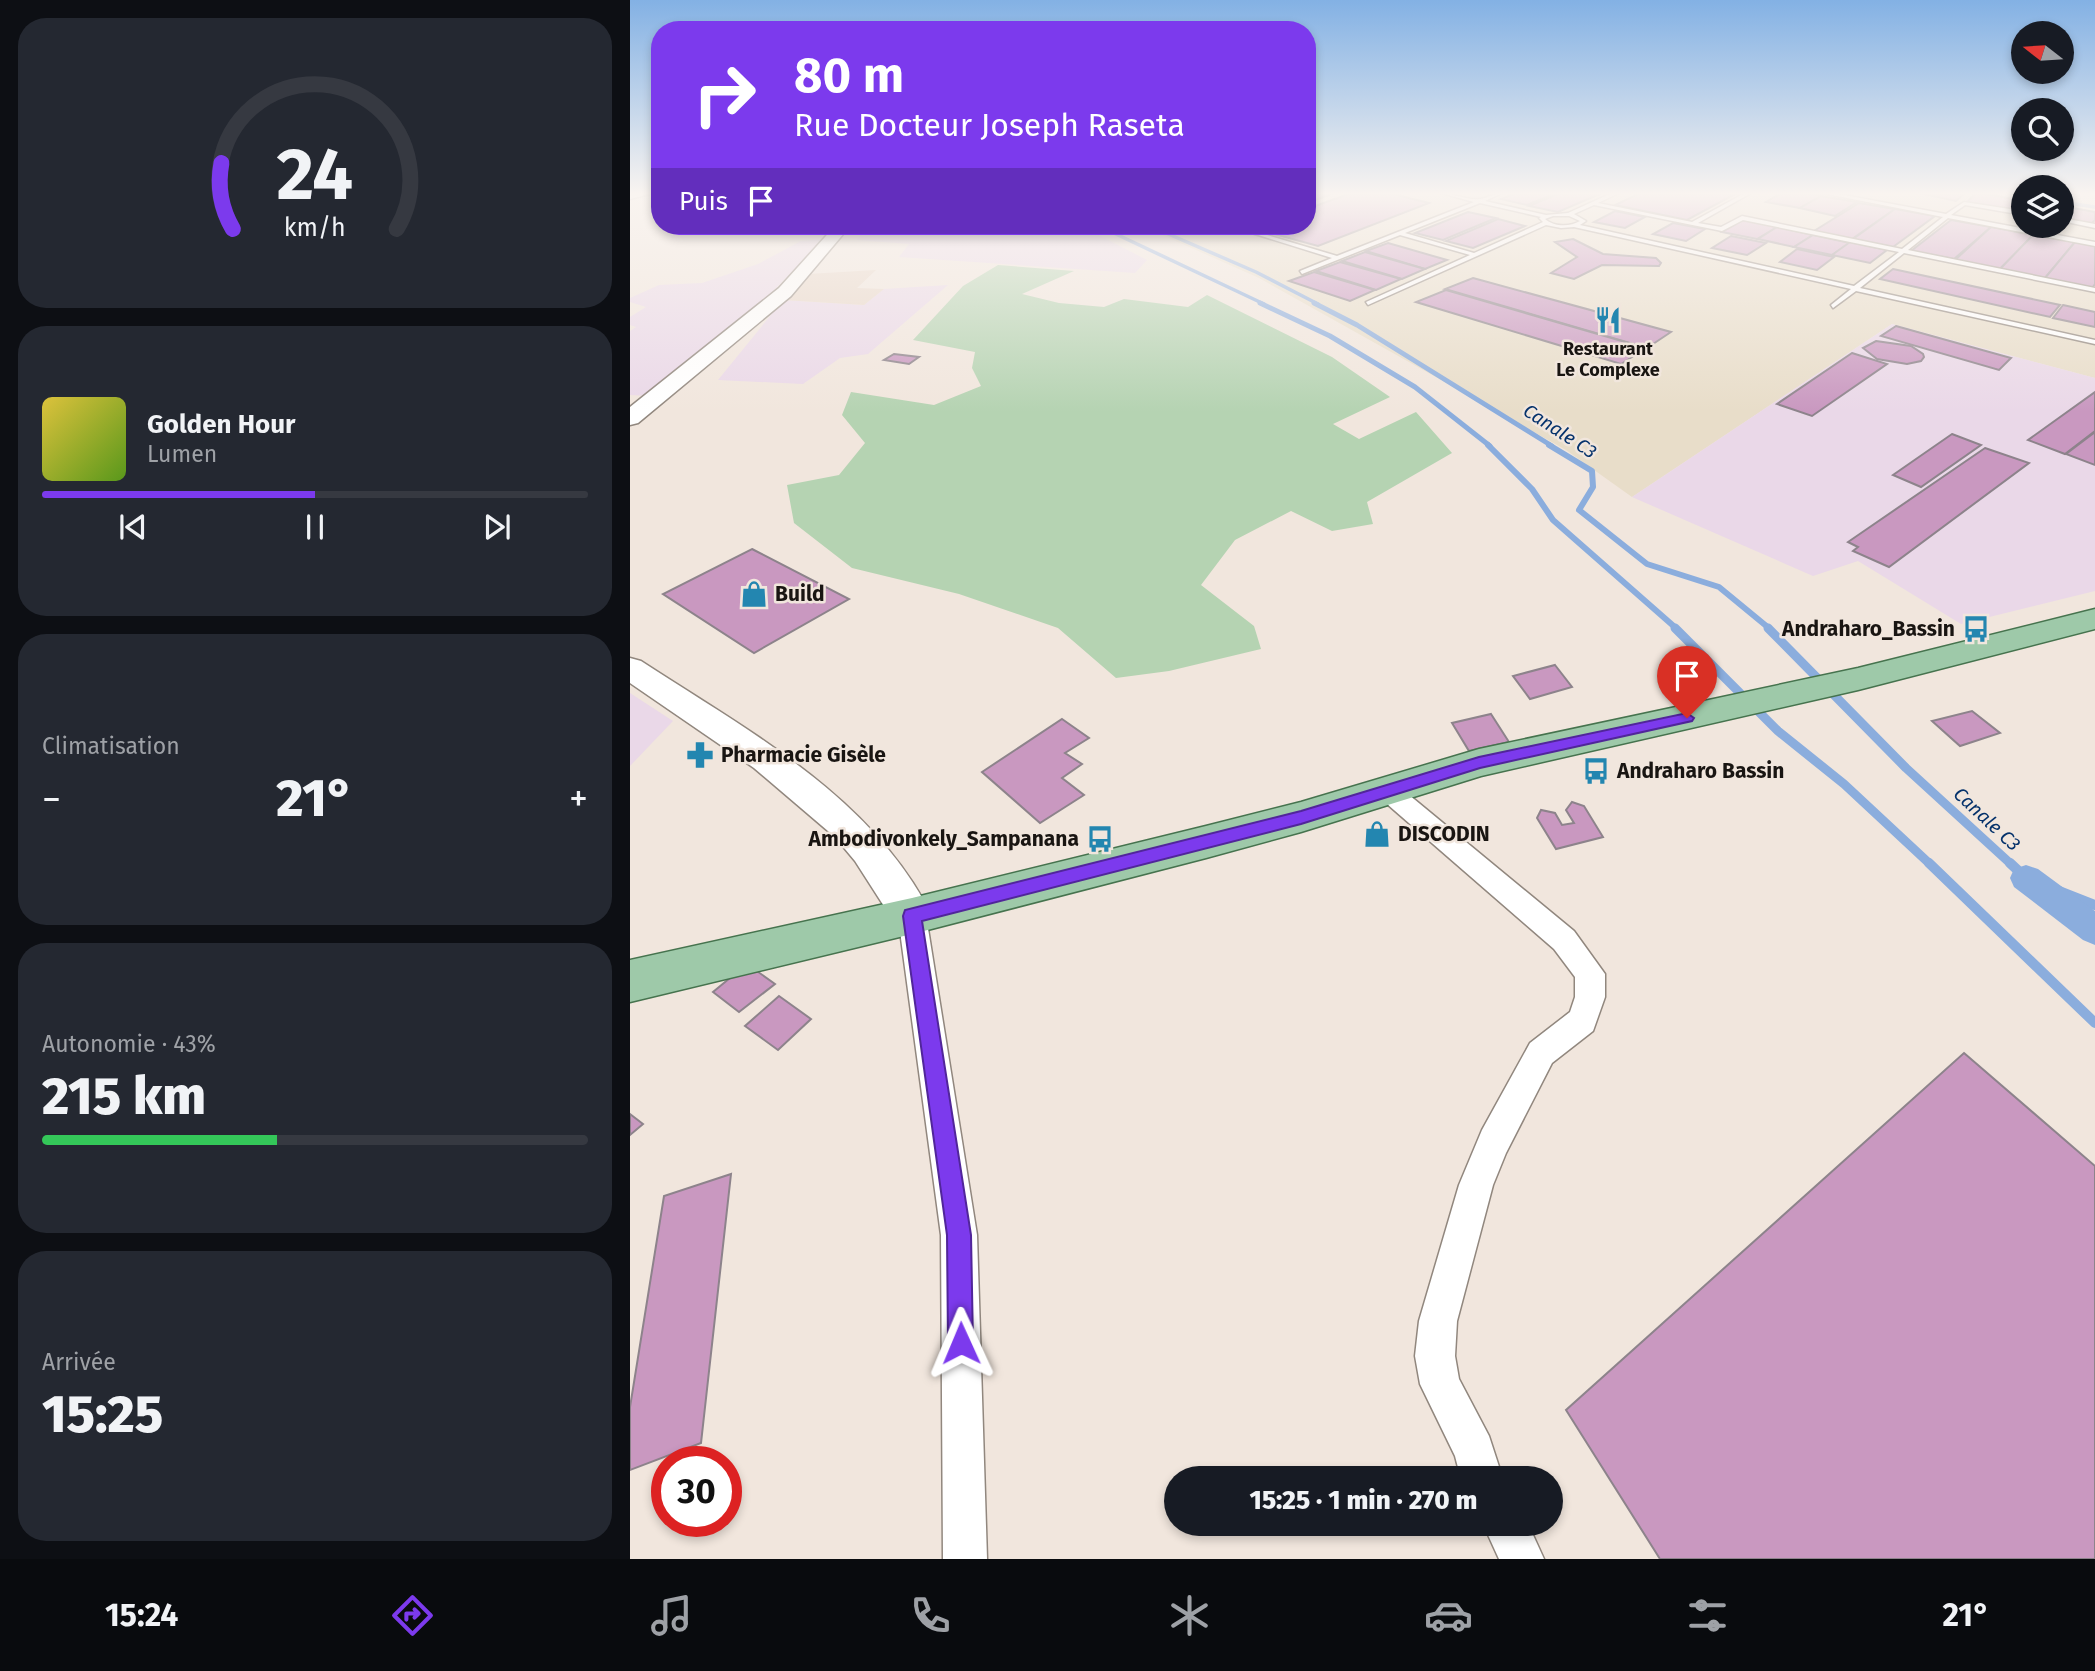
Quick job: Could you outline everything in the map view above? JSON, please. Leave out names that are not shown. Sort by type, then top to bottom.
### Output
[{"type":"main road","points":[[630,418],[785,292],[808,266]]},
{"type":"main road","points":[[630,981],[912,916],[1254,830],[1479,763],[1858,679],[2095,619]]},
{"type":"main road","points":[[630,668],[766,759],[830,811],[868,851],[912,916]]},
{"type":"street","points":[[1388,790],[1564,940],[1590,974],[1590,997],[1582,1021],[1541,1054],[1494,1142],[1476,1185],[1438,1321],[1435,1356],[1440,1384],[1474,1451],[1478,1466]]},
{"type":"street","points":[[912,916],[959,1235],[965,1559]]},
{"type":"street","points":[[1511,1536],[1522,1559]]},
{"type":"lane","points":[[1302,272],[1318,266]]},
{"type":"lane","points":[[1368,303],[1451,266]]},
{"type":"lane","points":[[1753,266],[2095,342]]},
{"type":"lane","points":[[1833,306],[1885,266]]},
{"type":"lane","points":[[1979,266],[2095,290]]},
{"type":"shaded area","points":[[753,266],[798,266],[742,323],[650,396],[630,395],[630,331],[636,327],[630,325],[630,317],[646,307],[630,302],[630,298],[659,285],[702,283]]},
{"type":"shaded area","points":[[1028,266],[1142,266],[1135,273]]},
{"type":"shaded area","points":[[1231,266],[2095,266],[2095,378],[1892,324],[1632,497],[1566,450],[1259,278]]},
{"type":"shaded area","points":[[876,270],[857,288],[884,289],[864,305],[783,300],[808,274]]},
{"type":"shaded area","points":[[948,285],[868,354],[840,358],[803,384],[718,380],[783,300],[864,305],[884,289]]},
{"type":"shaded area","points":[[1892,324],[2095,378],[2095,591],[1961,624],[1858,561],[1813,576],[1632,497]]},
{"type":"shaded area","points":[[630,693],[673,721],[630,766]]},
{"type":"green space","points":[[997,266],[1008,266],[1074,271],[1022,294],[1059,303],[1104,307],[1124,299],[1188,307],[1207,295],[1332,357],[1390,397],[1333,424],[1359,439],[1416,412],[1452,453],[1367,502],[1373,524],[1332,531],[1291,511],[1235,540],[1201,585],[1254,626],[1261,649],[1169,671],[1116,678],[1058,628],[959,594],[852,568],[794,523],[787,485],[839,475],[865,443],[842,415],[851,392],[934,405],[981,386],[972,368],[975,352],[913,340],[963,286]]},
{"type":"building","points":[[1330,266],[1353,266],[1401,279],[1376,290],[1316,271]]},
{"type":"building","points":[[1358,266],[1414,266],[1425,269],[1402,279]]},
{"type":"building","points":[[1563,266],[1600,266],[1574,279],[1551,273]]},
{"type":"building","points":[[1797,266],[1823,266],[1817,270]]},
{"type":"building","points":[[1984,266],[2003,266],[2000,269]]},
{"type":"building","points":[[2003,266],[2055,266],[2045,278],[2000,269]]},
{"type":"building","points":[[2055,266],[2095,266],[2095,284],[2092,288],[2045,278]]},
{"type":"building","points":[[1893,269],[2060,305],[2050,317],[1880,279]]},
{"type":"building","points":[[1314,272],[1375,290],[1350,301],[1289,281]]},
{"type":"building","points":[[1473,278],[1671,332],[1647,348],[1445,289]]},
{"type":"building","points":[[1446,290],[1646,348],[1621,364],[1416,302]]},
{"type":"building","points":[[2063,305],[2095,312],[2095,327],[2053,318]]},
{"type":"building","points":[[1896,326],[2011,358],[1999,370],[1881,336]]},
{"type":"building","points":[[1876,341],[1911,346],[1924,357],[1921,361],[1907,364],[1877,359],[1863,348]]},
{"type":"building","points":[[1852,353],[1887,364],[1812,416],[1777,404]]},
{"type":"building","points":[[894,354],[919,357],[909,364],[884,360]]},
{"type":"building","points":[[2095,392],[2095,431],[2065,454],[2028,440]]},
{"type":"building","points":[[2095,432],[2095,465],[2066,454]]},
{"type":"building","points":[[1952,434],[1981,445],[1921,487],[1893,475]]},
{"type":"building","points":[[1985,448],[2029,463],[1889,567],[1853,551],[1858,547],[1848,542]]},
{"type":"building","points":[[752,549],[849,599],[754,653],[663,594]]},
{"type":"building","points":[[1555,665],[1572,687],[1530,699],[1513,676]]},
{"type":"building","points":[[1972,711],[2000,733],[1960,746],[1932,721]]},
{"type":"building","points":[[1491,714],[1509,742],[1469,751],[1452,723]]},
{"type":"building","points":[[1062,719],[1089,738],[1065,753],[1082,764],[1062,778],[1084,795],[1040,823],[982,772]]},
{"type":"building","points":[[1572,802],[1584,806],[1603,837],[1556,849],[1537,818],[1541,810],[1555,813],[1562,825],[1574,823],[1566,810]]},
{"type":"building","points":[[747,964],[775,984],[739,1012],[713,992]]},
{"type":"building","points":[[779,996],[811,1019],[778,1050],[745,1026]]},
{"type":"building","points":[[1964,1053],[2095,1166],[2095,1559],[1660,1559],[1566,1410]]},
{"type":"building","points":[[630,1114],[643,1124],[630,1135]]},
{"type":"building","points":[[731,1174],[701,1443],[693,1446],[651,1446],[651,1462],[630,1470],[630,1407],[664,1196]]},
{"type":"waterway","points":[[1183,266],[1264,304]]},
{"type":"waterway","name":"Canale C3","points":[[1242,266],[1318,304]]},
{"type":"waterway","points":[[1260,303],[1330,336],[1415,387],[1490,446]]},
{"type":"waterway","name":"Canale C3","points":[[1314,303],[1357,325],[1552,446]]},
{"type":"waterway","points":[[1488,445],[1532,489],[1553,520],[1677,629]]},
{"type":"waterway","name":"Canale C3","points":[[1549,445],[1592,471],[1593,487],[1579,510],[1647,564],[1719,587],[1770,629]]},
{"type":"waterway","points":[[1675,628],[1778,731],[1844,784],[1931,865]]},
{"type":"waterway","name":"Canale C3","points":[[1768,628],[1906,768],[2012,865]]},
{"type":"waterway","points":[[1929,863],[2095,1023]]},
{"type":"waterway","name":"Canale C3","points":[[2010,863],[2026,878],[2095,905]]},
{"type":"waterway","points":[[2026,878],[2095,930]]},
{"type":"place","name":"Restaurant Le Complexe","points":[[1608,320]]},
{"type":"place","name":"Build","points":[[754,594]]},
{"type":"place","name":"Andraharo_Bassin","points":[[1976,629]]},
{"type":"place","name":"Pharmacie Gisèle","points":[[700,755]]},
{"type":"place","name":"Andraharo Bassin","points":[[1596,771]]},
{"type":"place","name":"DISCODIN","points":[[1377,834]]},
{"type":"place","name":"Ambodivonkely_Sampanana","points":[[1100,839]]},
{"type":"route","points":[[961,1343],[959,1235],[912,916],[1301,817],[1479,763],[1687,718]]}]
